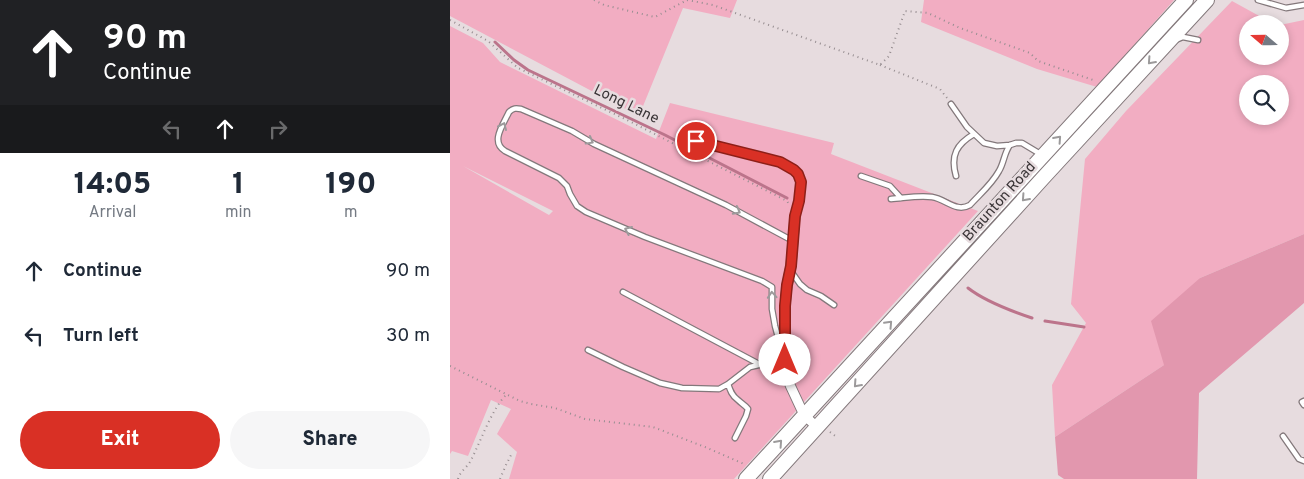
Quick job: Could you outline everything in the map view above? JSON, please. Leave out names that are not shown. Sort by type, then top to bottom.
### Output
[{"type":"main road","name":"Braunton Road","points":[[750,474],[1186,0]]},
{"type":"main road","name":"Braunton Road","points":[[770,479],[1208,0]]},
{"type":"street","points":[[795,216],[785,306],[786,372],[804,415],[817,427]]},
{"type":"lane","points":[[1258,0],[1286,8],[1304,5]]},
{"type":"lane","points":[[1167,43],[1183,37],[1198,40]]},
{"type":"lane","points":[[952,104],[967,127],[984,143],[997,146],[1022,143],[1043,156]]},
{"type":"lane","points":[[588,350],[660,383],[682,388],[719,389],[750,367],[785,360],[775,326],[772,309],[772,287],[762,281],[645,237],[586,212],[578,206],[564,182],[550,172],[505,151],[499,146],[497,139],[512,109],[521,109],[572,131],[594,144],[726,205],[793,241]]},
{"type":"lane","points":[[956,176],[954,158],[958,146],[974,134]]},
{"type":"lane","points":[[679,137],[780,162],[794,170],[801,182],[795,216]]},
{"type":"lane","points":[[891,199],[936,197],[957,208],[965,208],[970,205],[997,175],[1003,163],[1006,150],[1010,145]]},
{"type":"lane","points":[[860,176],[890,186],[901,198]]},
{"type":"lane","points":[[790,273],[807,290],[821,296],[834,305]]},
{"type":"lane","points":[[623,292],[760,364]]},
{"type":"lane","points":[[728,384],[732,394],[748,409],[735,438]]},
{"type":"lane","points":[[1304,401],[1302,402],[1304,406]]},
{"type":"lane","points":[[1283,436],[1299,459],[1304,460]]},
{"type":"path","points":[[594,0],[604,5],[655,17],[687,0],[713,5],[880,65],[940,89],[952,104]]},
{"type":"path","points":[[880,65],[889,56],[905,11],[928,13],[960,28],[1030,53],[1038,61],[1092,79]]},
{"type":"path","name":"Long Lane","points":[[450,20],[488,41],[518,68],[625,119],[787,201],[795,216]]},
{"type":"path","points":[[450,366],[531,404],[556,408],[585,419],[653,427],[705,447],[750,474]]},
{"type":"path","points":[[458,479],[459,474],[470,461],[499,402],[507,394]]},
{"type":"path","points":[[500,479],[511,455]]},
{"type":"shaded area","points":[[450,0],[737,0],[730,18],[683,8],[639,116],[450,16]]},
{"type":"shaded area","points":[[924,0],[1174,0],[1097,87],[1037,69],[921,22]]},
{"type":"shaded area","points":[[1232,1],[1258,15],[1239,15],[1239,65],[1289,65],[1289,23],[1304,20],[1304,234],[1200,278],[1164,365],[1055,437],[1052,385],[1086,323],[1071,304],[1085,159],[1126,111]]},
{"type":"shaded area","points":[[450,26],[483,43],[500,62],[656,139],[670,103],[834,143],[831,154],[978,211],[734,479],[509,479],[517,452],[497,434],[511,409],[491,400],[468,456],[452,451],[450,454]],"holes":[[[463,166],[553,211],[549,215]]]},
{"type":"shaded area","points":[[1304,234],[1304,303],[1199,393],[1197,479],[1064,479],[1058,475],[1055,437],[1164,365],[1151,321],[1200,278]]},
{"type":"waterway","points":[[495,42],[528,70],[665,135],[787,198]]},
{"type":"waterway","points":[[968,288],[991,302],[1032,318]]},
{"type":"waterway","points":[[1045,321],[1084,327]]},
{"type":"route","points":[[696,141],[780,162],[798,174],[801,182],[798,210],[795,216],[791,266],[785,306],[785,360]]}]
